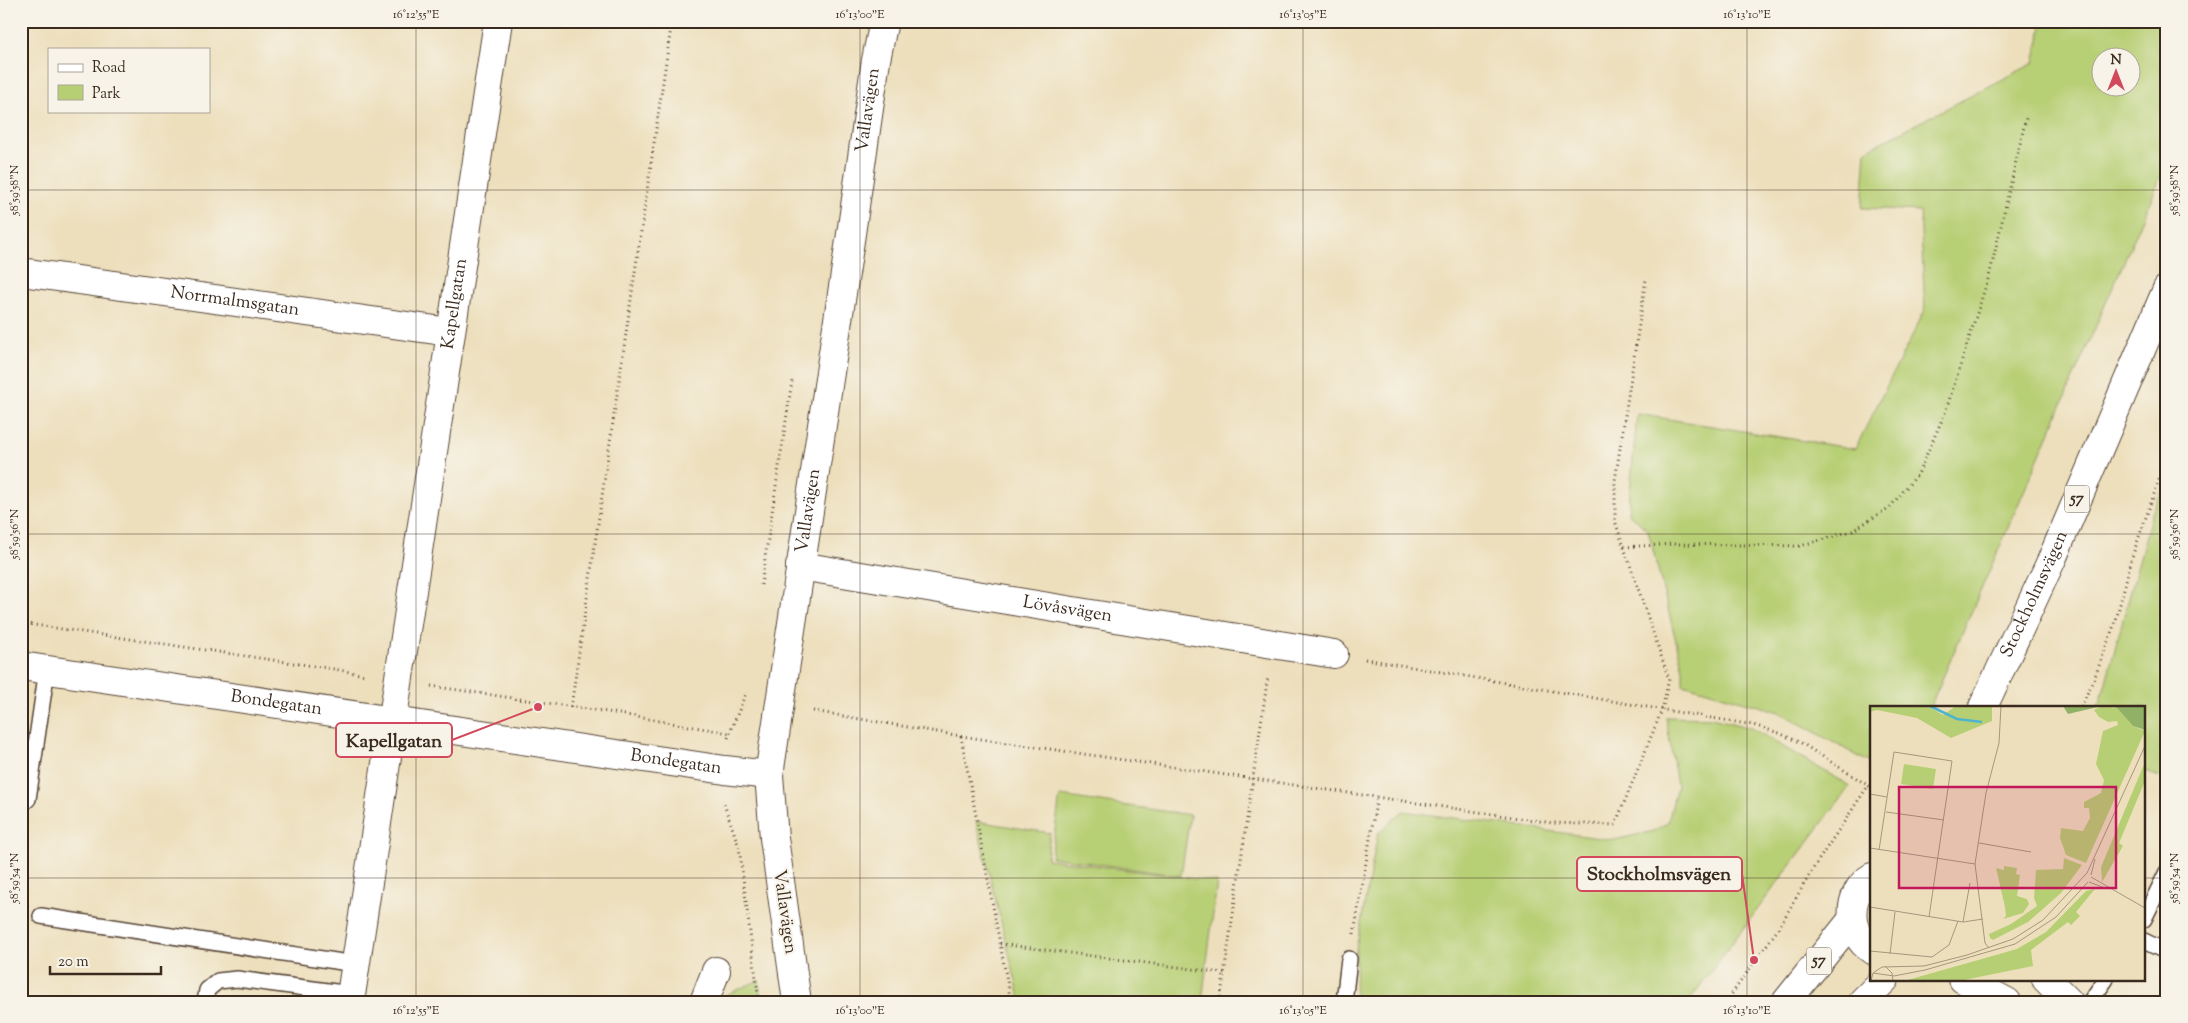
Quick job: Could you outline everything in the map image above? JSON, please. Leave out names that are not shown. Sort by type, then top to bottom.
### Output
[{"type":"street","name":"Kapellgatan","points":[[350,998],[498,21]]},
{"type":"street","name":"Vallavägen","points":[[797,1002],[774,838],[769,775],[852,234],[876,60],[884,21]]},
{"type":"street","name":"Norrmalmsgatan","points":[[21,272],[450,332]]},
{"type":"street","name":"Stockholmsvägen","points":[[1983,706],[2052,559],[2167,289]]},
{"type":"street","name":"Lövåsvägen","points":[[800,566],[1334,654]]},
{"type":"street","name":"Bondegatan","points":[[34,668],[769,775]]},
{"type":"street","name":"57","points":[[1786,1002],[1852,920],[1852,905],[1858,891],[1870,879]]},
{"type":"street","points":[[1852,920],[1857,934],[1870,948]]},
{"type":"street","points":[[704,1002],[716,971]]},
{"type":"street","points":[[1862,1002],[1884,980]]},
{"type":"street","points":[[1965,980],[2007,1002]]},
{"type":"street","points":[[2047,980],[2069,1002]]},
{"type":"lane","points":[[21,805],[28,799],[34,668]]},
{"type":"lane","points":[[2146,915],[2167,872]]},
{"type":"lane","points":[[41,916],[355,964]]},
{"type":"lane","points":[[2146,942],[2167,952]]},
{"type":"lane","points":[[1344,1002],[1350,959]]},
{"type":"lane","points":[[205,1002],[207,990],[218,981],[237,979],[350,998]]},
{"type":"lane","points":[[2090,1002],[2105,980]]},
{"type":"path","points":[[571,706],[672,21]]},
{"type":"path","points":[[1624,548],[1675,544],[1800,546],[1852,531],[1890,507],[1918,474],[1944,413],[1990,273],[2026,118]]},
{"type":"path","points":[[743,700],[961,736],[1553,823],[1615,825],[1662,710],[1670,679],[1615,522],[1615,481],[1646,279]]},
{"type":"path","points":[[2081,706],[2096,674],[2116,620],[2132,557],[2167,457]]},
{"type":"path","points":[[1220,1002],[1273,643]]},
{"type":"path","points":[[1334,654],[1753,725],[1779,733],[1803,744],[1870,787],[1816,864],[1776,932],[1726,1002]]},
{"type":"path","points":[[961,736],[1011,1002]]},
{"type":"path","points":[[1350,959],[1377,797]]},
{"type":"path","points":[[1000,944],[1224,973]]},
{"type":"green space","points":[[2043,21],[2167,21],[2167,163],[1930,706],[1870,706],[1870,763],[1779,712],[1683,684],[1683,669],[1648,530],[1628,513],[1637,414],[1855,449],[1925,310],[1920,211],[1862,208],[1866,150],[2034,63]]},
{"type":"green space","points":[[2167,478],[2167,781],[2146,771],[2146,706],[2098,706],[2101,700],[2152,513]]},
{"type":"green space","points":[[1666,717],[1712,718],[1751,728],[1850,786],[1688,1002],[1355,1002],[1356,949],[1378,833],[1403,811],[1614,840],[1654,831],[1668,822],[1677,786]]},
{"type":"green space","points":[[1060,796],[1190,815],[1181,876],[1051,857]]},
{"type":"green space","points":[[976,821],[1050,833],[1047,859],[1217,882],[1202,1002],[1021,1002]]},
{"type":"green space","points":[[759,980],[761,1002],[719,1002],[726,995]]},
{"type":"place","name":"Kapellgatan","points":[[538,707]]},
{"type":"place","name":"Stockholmsvägen","points":[[1754,960]]}]
